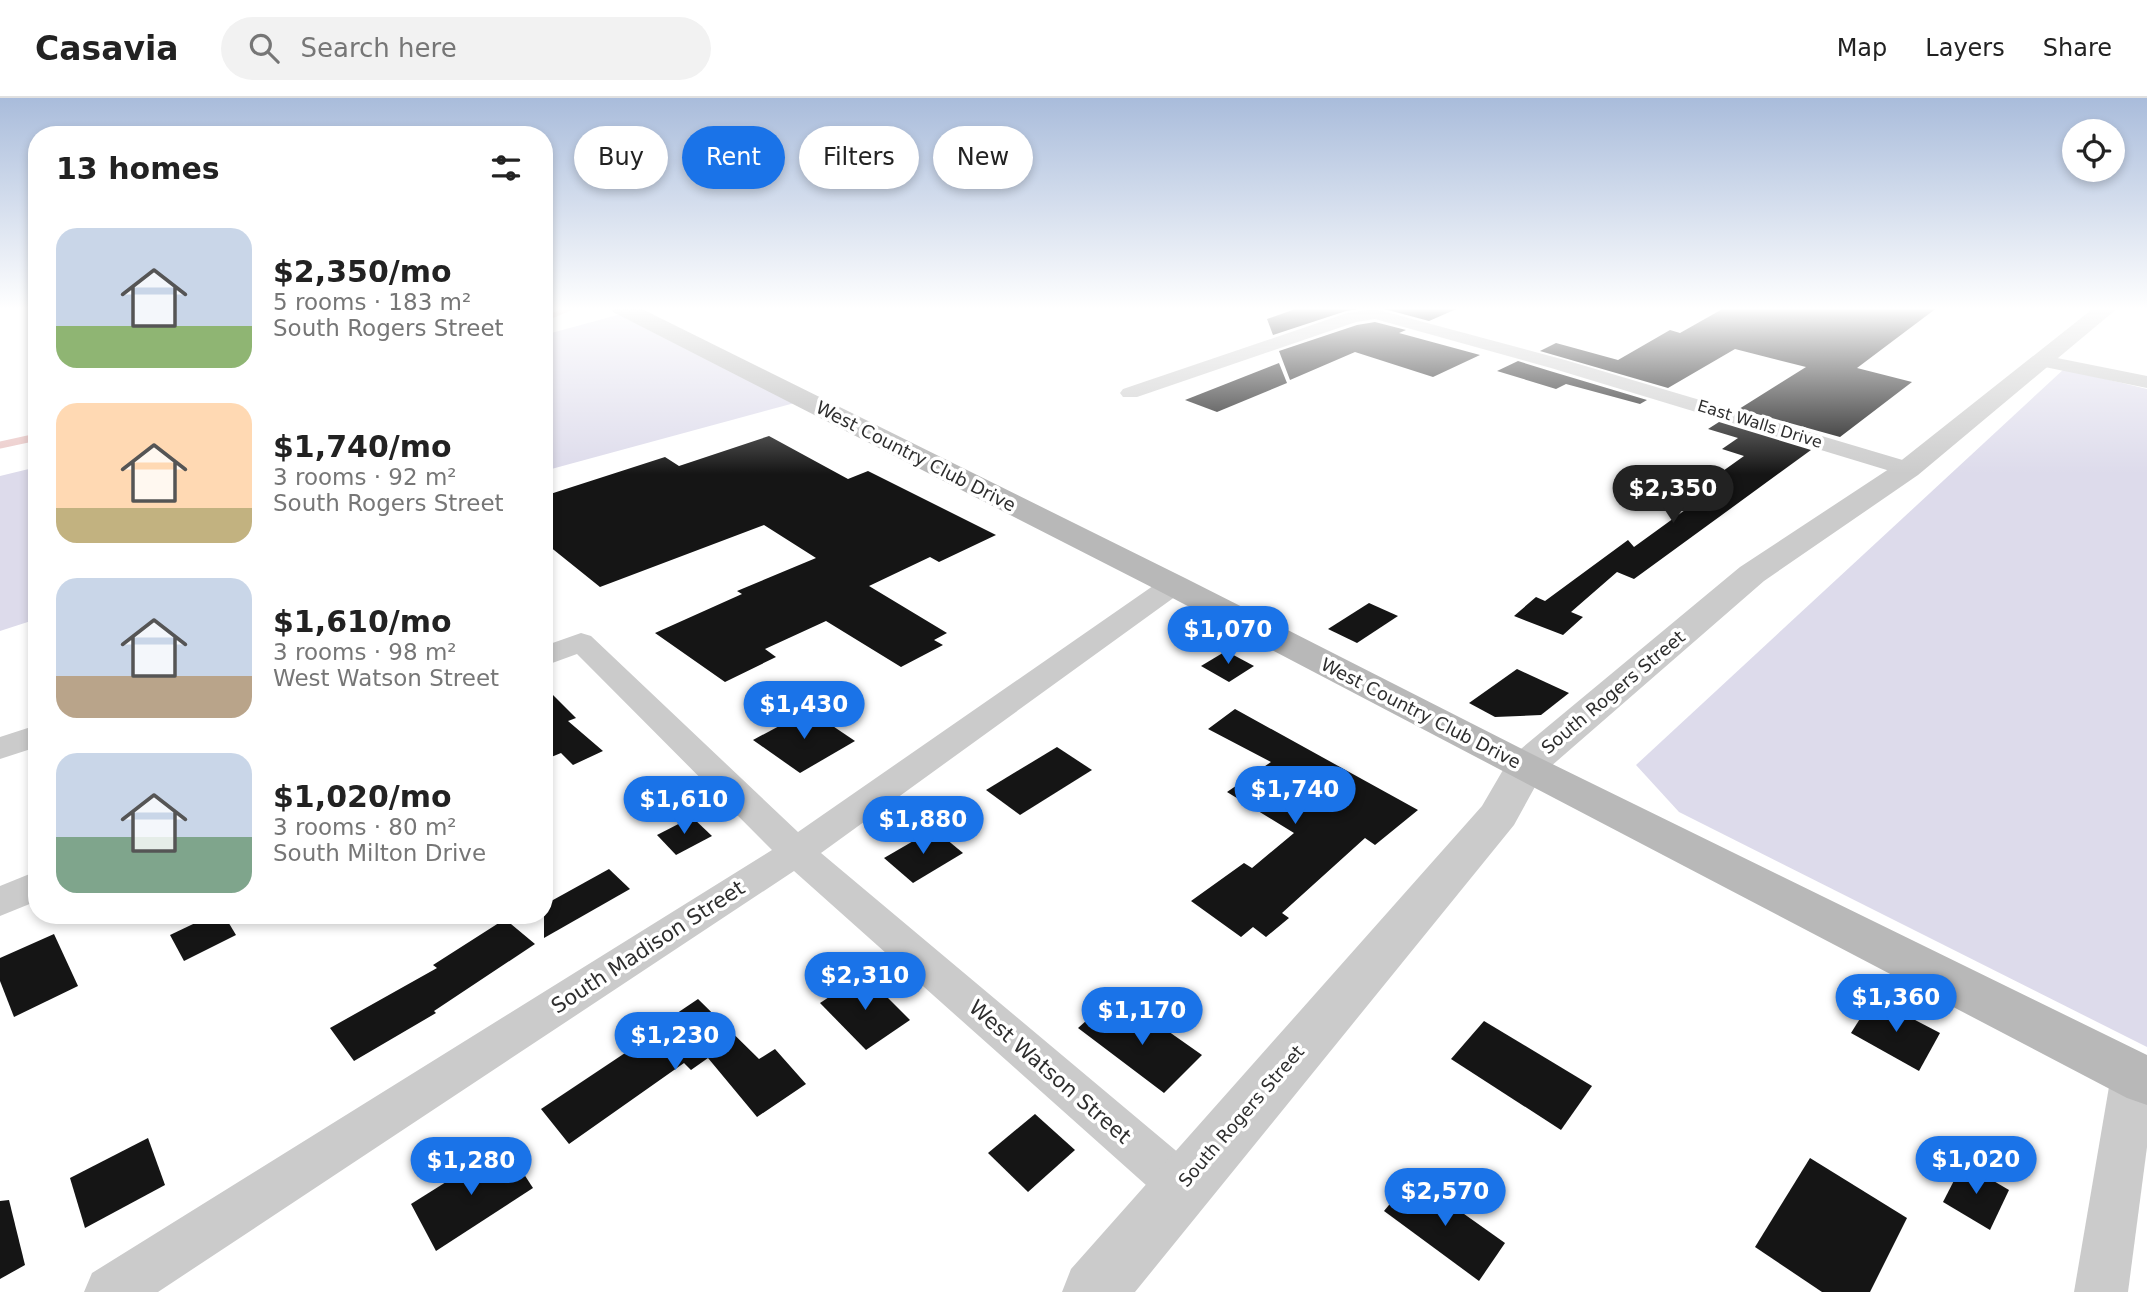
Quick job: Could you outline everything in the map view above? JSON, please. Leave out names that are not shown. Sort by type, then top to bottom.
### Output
[{"type":"main road","name":"West Country Club Drive","points":[[732,363],[2141,1078]]},
{"type":"street","name":"East Walls Drive","points":[[1130,393],[1219,363]]},
{"type":"street","name":"East Walls Drive","points":[[1553,363],[1908,468]]},
{"type":"street","name":"South Rogers Street","points":[[1094,1292],[1499,815],[1525,767],[1752,574],[1908,468],[2040,363]]},
{"type":"street","points":[[2051,363],[2147,382]]},
{"type":"street","name":"South Madison Street","points":[[111,1292],[796,852],[1174,585]]},
{"type":"street","name":"West Watson Street","points":[[553,653],[581,642],[796,852],[1182,1186]]},
{"type":"street","points":[[0,749],[28,738]]},
{"type":"street","points":[[0,902],[28,889]]},
{"type":"street","points":[[2101,1292],[2141,1078]]},
{"type":"shaded area","points":[[553,363],[735,363],[813,398],[553,469]]},
{"type":"shaded area","points":[[2064,369],[2147,389],[2147,1047],[1679,812],[1636,765]]},
{"type":"shaded area","points":[[28,469],[28,622],[0,631],[0,476]]},
{"type":"building","points":[[1279,363],[1287,383],[1217,412],[1185,400]]},
{"type":"building","points":[[1283,363],[1330,363],[1290,380]]},
{"type":"building","points":[[1388,363],[1464,363],[1433,377]]},
{"type":"building","points":[[1514,363],[1524,363],[1647,400],[1640,404],[1566,384],[1556,389],[1497,371]]},
{"type":"building","points":[[1581,363],[1711,363],[1668,388]]},
{"type":"building","points":[[1789,363],[1864,363],[1857,368],[1912,382],[1840,437],[1739,409],[1806,367]]},
{"type":"building","points":[[1719,422],[1811,450],[1634,579],[1617,572],[1571,612],[1583,617],[1563,635],[1514,616],[1536,597],[1545,601],[1628,540],[1634,547],[1703,497],[1692,493],[1744,456],[1722,449],[1738,438],[1708,429]]},
{"type":"building","points":[[769,436],[848,479],[868,471],[996,535],[939,562],[930,557],[869,586],[947,633],[934,640],[943,645],[901,667],[826,621],[765,649],[776,657],[725,682],[655,633],[742,594],[737,591],[816,558],[764,525],[600,587],[553,549],[553,493],[665,457],[679,466]]},
{"type":"building","points":[[1369,603],[1398,616],[1357,643],[1328,629]]},
{"type":"building","points":[[1226,651],[1254,666],[1229,682],[1201,666]]},
{"type":"building","points":[[1517,669],[1569,693],[1541,715],[1495,717],[1469,703]]},
{"type":"building","points":[[553,695],[576,718],[568,721],[603,751],[573,765],[561,753],[553,756]]},
{"type":"building","points":[[1235,709],[1418,810],[1375,845],[1365,838],[1282,913],[1289,918],[1266,937],[1253,927],[1241,937],[1191,901],[1244,863],[1252,868],[1294,833],[1227,792],[1271,762],[1208,729]]},
{"type":"building","points":[[809,710],[855,741],[800,773],[753,740]]},
{"type":"building","points":[[1057,747],[1092,770],[1020,815],[986,790]]},
{"type":"building","points":[[692,817],[712,836],[676,855],[657,835]]},
{"type":"building","points":[[934,829],[963,853],[913,883],[884,858]]},
{"type":"building","points":[[609,869],[630,889],[544,938],[544,924],[553,924],[553,900]]},
{"type":"building","points":[[193,924],[229,924],[236,935],[184,961],[170,935]]},
{"type":"building","points":[[497,924],[511,924],[535,944],[434,1011],[436,1013],[354,1061],[330,1028],[437,968],[433,965]]},
{"type":"building","points":[[54,934],[78,986],[14,1017],[0,981],[0,958]]},
{"type":"building","points":[[864,974],[910,1020],[866,1050],[820,1003]]},
{"type":"building","points":[[1873,998],[1940,1033],[1919,1071],[1851,1033]]},
{"type":"building","points":[[698,999],[759,1059],[775,1049],[806,1084],[757,1117],[708,1058],[691,1070],[684,1063],[569,1144],[541,1109],[655,1033],[652,1030]]},
{"type":"building","points":[[1104,1005],[1136,1028],[1148,1017],[1202,1055],[1164,1093],[1078,1028]]},
{"type":"building","points":[[1484,1021],[1592,1086],[1561,1130],[1451,1059]]},
{"type":"building","points":[[1035,1114],[1075,1150],[1028,1192],[988,1153]]},
{"type":"building","points":[[148,1138],[165,1185],[85,1228],[70,1178]]},
{"type":"building","points":[[505,1145],[533,1188],[436,1251],[411,1204]]},
{"type":"building","points":[[1810,1158],[1907,1218],[1870,1292],[1822,1292],[1755,1247]]},
{"type":"building","points":[[1963,1163],[2009,1190],[1990,1230],[1943,1202]]},
{"type":"building","points":[[1412,1177],[1505,1243],[1479,1281],[1384,1211]]},
{"type":"building","points":[[9,1200],[25,1265],[0,1279],[0,1201]]},
{"type":"waterway","points":[[0,445],[28,439]]}]
